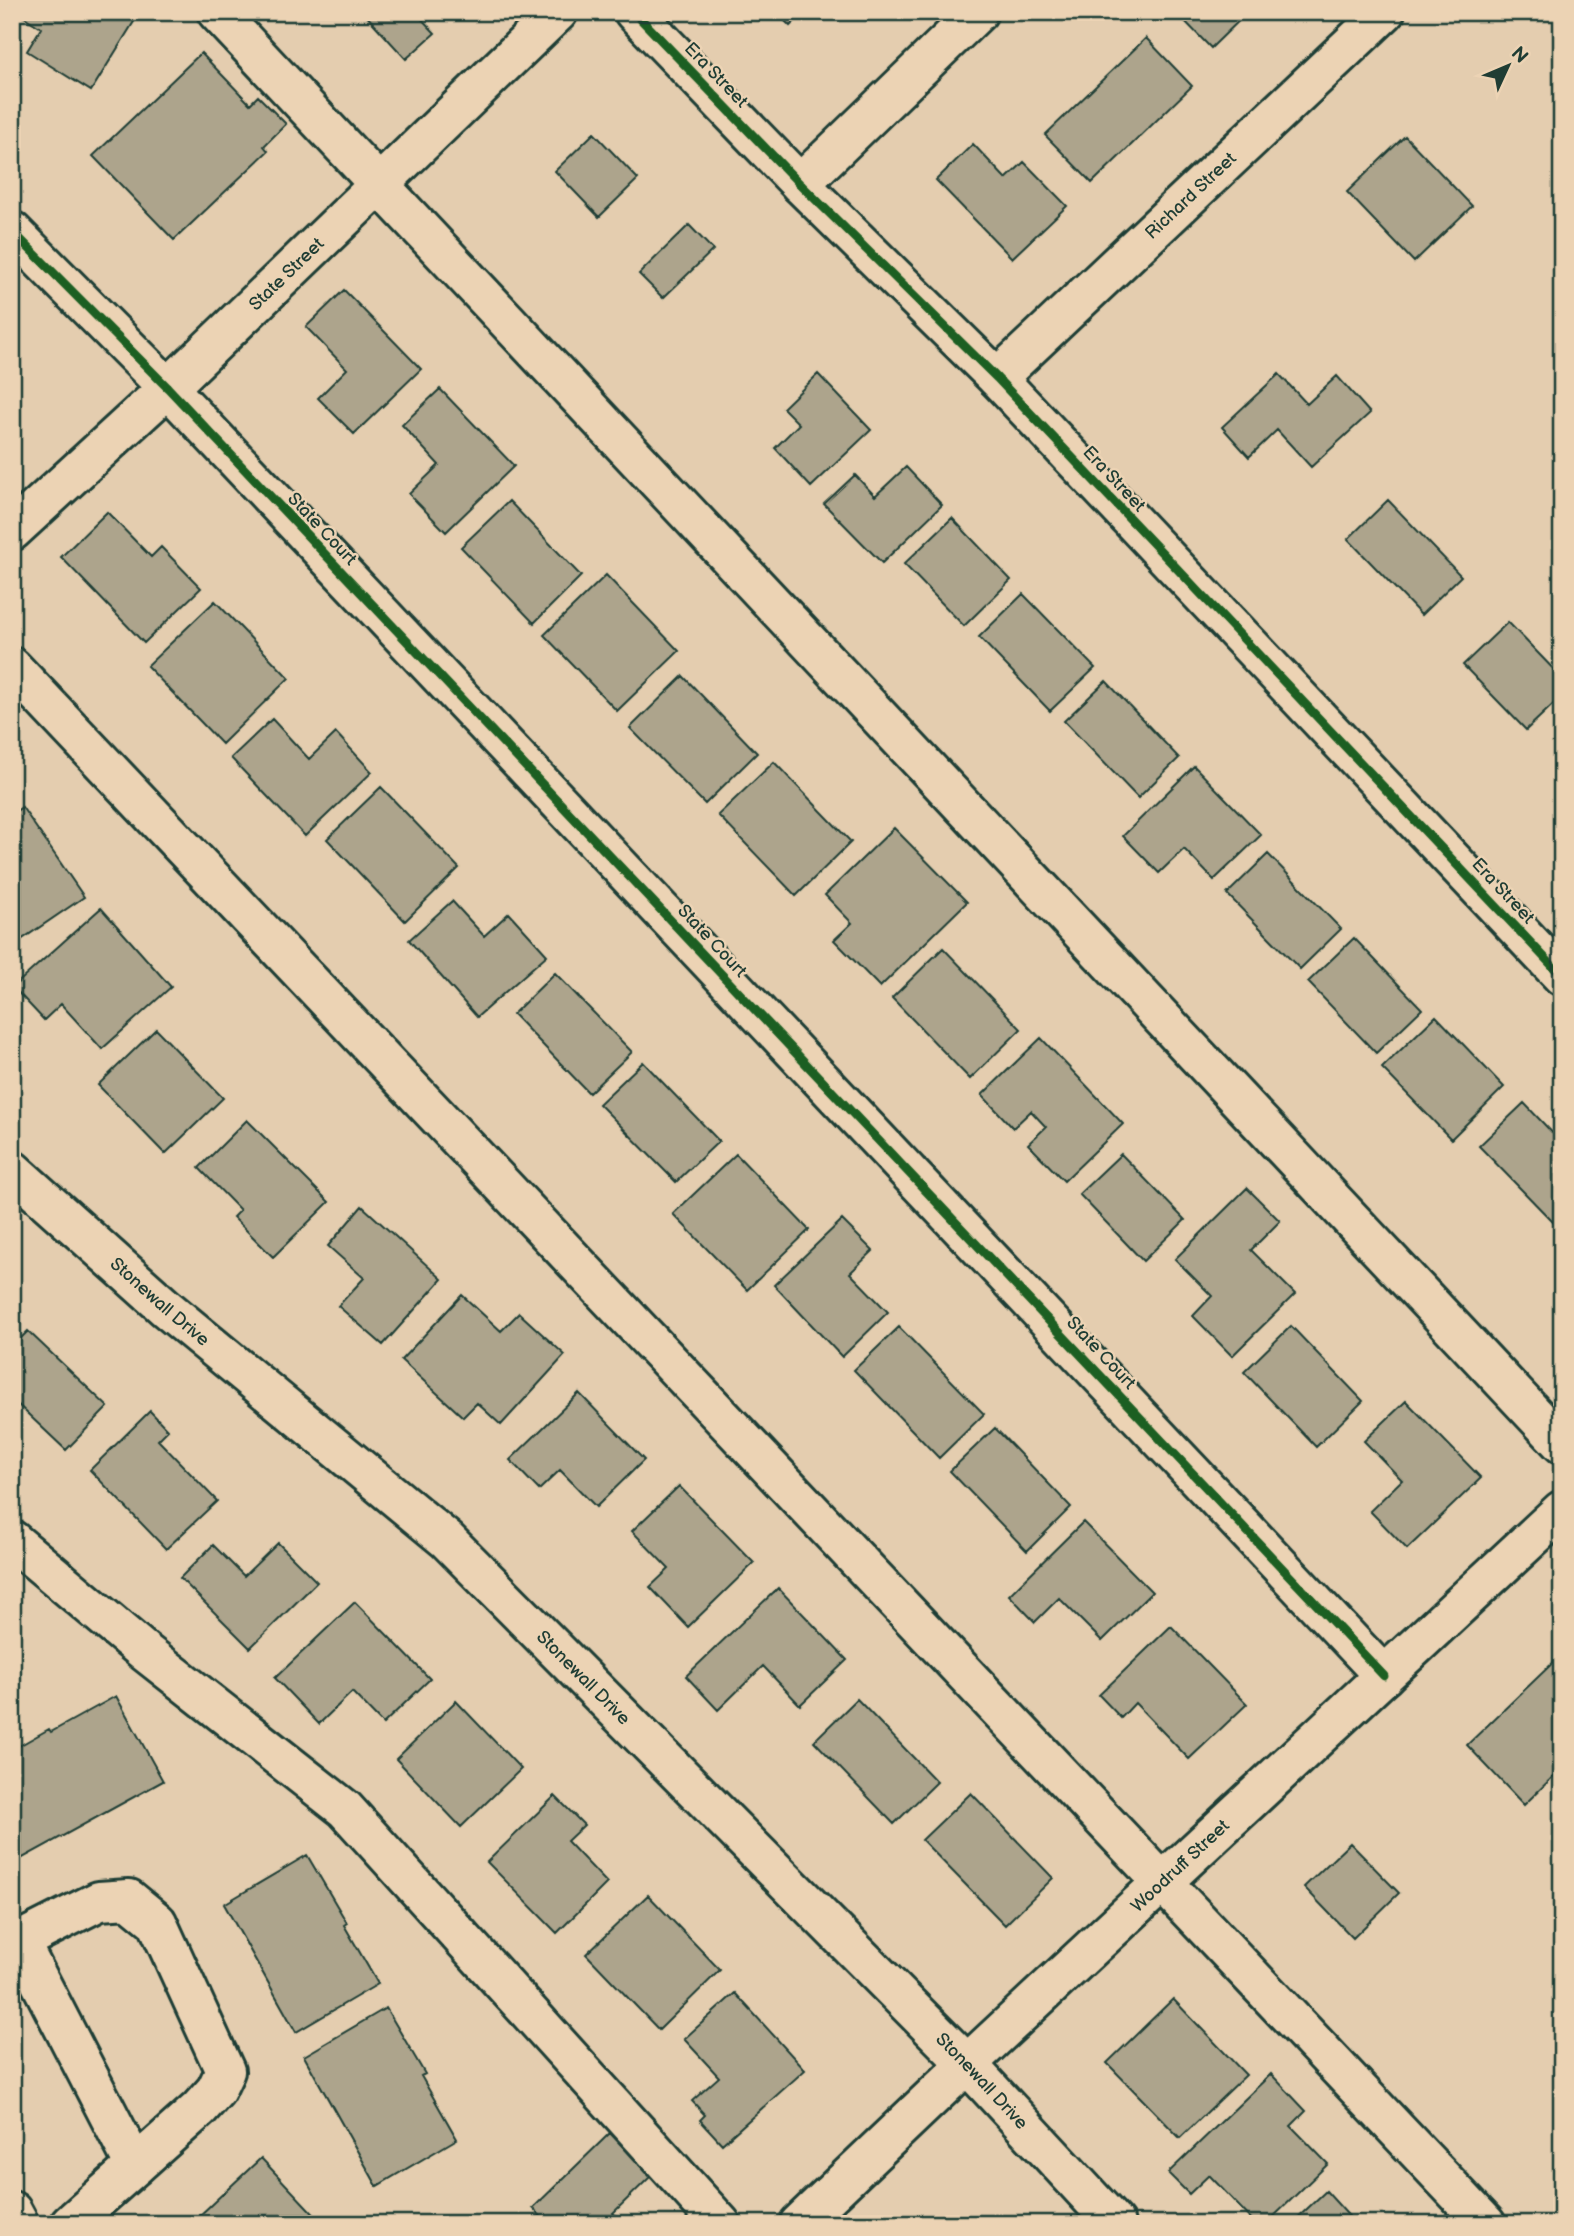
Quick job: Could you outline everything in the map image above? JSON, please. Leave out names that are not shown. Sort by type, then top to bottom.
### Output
[{"type":"street","points":[[217,12],[1562,1444]]},
{"type":"street","name":"State Street","points":[[12,531],[167,388],[558,12]]},
{"type":"street","name":"Era Street","points":[[634,12],[800,184],[997,378],[1562,976]]},
{"type":"street","points":[[800,184],[978,12]]},
{"type":"street","name":"Richard Street","points":[[997,378],[1385,12]]},
{"type":"street","name":"State Court","points":[[12,232],[167,388],[1384,1676]]},
{"type":"street","points":[[12,667],[1486,2224]]},
{"type":"street","name":"Stonewall Drive","points":[[12,1170],[167,1309],[447,1540],[967,2064],[1115,2224]]},
{"type":"street","name":"Woodruff Street","points":[[799,2224],[1562,1510]]},
{"type":"street","points":[[12,1540],[145,1652],[345,1810],[721,2224]]},
{"type":"street","points":[[71,2224],[199,2109],[216,2090],[225,2071],[157,1922],[129,1899],[99,1901],[16,1943],[135,2166]]},
{"type":"street","points":[[12,2211],[19,2224]]},
{"type":"building","points":[[17,12],[123,12],[135,20],[91,91],[27,51],[41,28]]},
{"type":"building","points":[[363,12],[415,12],[435,33],[406,59]]},
{"type":"building","points":[[776,12],[804,12],[790,26]]},
{"type":"building","points":[[1176,12],[1248,12],[1211,48]]},
{"type":"building","points":[[1146,38],[1192,86],[1092,183],[1045,135]]},
{"type":"building","points":[[201,53],[250,104],[258,96],[286,124],[264,146],[268,151],[174,240],[93,156]]},
{"type":"building","points":[[594,133],[638,179],[599,217],[555,171]]},
{"type":"building","points":[[1405,136],[1472,206],[1414,262],[1347,192]]},
{"type":"building","points":[[973,144],[1006,179],[1024,162],[1067,206],[1012,258],[936,180]]},
{"type":"building","points":[[689,225],[713,250],[663,298],[639,274]]},
{"type":"building","points":[[344,290],[421,369],[354,434],[318,398],[347,369],[306,327]]},
{"type":"building","points":[[818,374],[871,430],[811,487],[775,448],[799,424],[783,408]]},
{"type":"building","points":[[1279,374],[1307,404],[1337,376],[1370,413],[1311,467],[1277,430],[1249,457],[1222,427]]},
{"type":"building","points":[[440,389],[514,466],[446,532],[409,494],[439,465],[402,425]]},
{"type":"building","points":[[906,467],[942,505],[882,563],[824,504],[855,475],[875,496]]},
{"type":"building","points":[[1388,500],[1461,576],[1421,615],[1348,539]]},
{"type":"building","points":[[509,501],[581,576],[534,623],[461,547]]},
{"type":"building","points":[[107,512],[151,557],[161,547],[201,588],[144,643],[61,557]]},
{"type":"building","points":[[952,518],[1011,580],[964,626],[904,564]]},
{"type":"building","points":[[606,575],[679,651],[617,711],[544,635]]},
{"type":"building","points":[[1023,594],[1095,668],[1050,711],[979,637]]},
{"type":"building","points":[[215,601],[289,678],[222,744],[147,666]]},
{"type":"building","points":[[1508,622],[1562,678],[1562,696],[1526,730],[1463,665]]},
{"type":"building","points":[[683,676],[757,753],[705,804],[630,728]]},
{"type":"building","points":[[1106,681],[1179,758],[1138,798],[1064,721]]},
{"type":"building","points":[[272,719],[309,759],[336,733],[372,772],[305,836],[231,758]]},
{"type":"building","points":[[774,762],[851,842],[796,896],[718,815]]},
{"type":"building","points":[[1194,766],[1261,835],[1214,880],[1184,849],[1159,873],[1123,836]]},
{"type":"building","points":[[381,787],[459,868],[405,921],[327,839]]},
{"type":"building","points":[[22,807],[84,897],[12,946],[12,814]]},
{"type":"building","points":[[894,828],[967,902],[880,987],[834,940],[852,923],[825,895]]},
{"type":"building","points":[[1268,854],[1341,929],[1300,969],[1227,894]]},
{"type":"building","points":[[452,901],[484,936],[509,913],[547,955],[477,1017],[409,940]]},
{"type":"building","points":[[101,908],[171,987],[102,1049],[61,1004],[44,1020],[13,987]]},
{"type":"building","points":[[1354,938],[1422,1009],[1376,1053],[1308,982]]},
{"type":"building","points":[[943,948],[1021,1029],[970,1079],[892,998]]},
{"type":"building","points":[[555,973],[632,1052],[589,1093],[513,1014]]},
{"type":"building","points":[[1436,1016],[1504,1087],[1451,1139],[1382,1068]]},
{"type":"building","points":[[156,1029],[223,1098],[165,1154],[98,1085]]},
{"type":"building","points":[[1041,1038],[1123,1124],[1064,1181],[1028,1144],[1046,1127],[1031,1111],[1013,1128],[982,1095]]},
{"type":"building","points":[[643,1062],[719,1141],[676,1182],[599,1104]]},
{"type":"building","points":[[1524,1103],[1562,1143],[1562,1216],[1554,1223],[1479,1146]]},
{"type":"building","points":[[247,1120],[329,1202],[273,1257],[233,1217],[240,1210],[199,1168]]},
{"type":"building","points":[[736,1154],[809,1230],[747,1290],[673,1214]]},
{"type":"building","points":[[1121,1154],[1185,1220],[1143,1261],[1079,1194]]},
{"type":"building","points":[[1247,1188],[1280,1221],[1251,1250],[1295,1294],[1232,1356],[1193,1316],[1212,1296],[1175,1259]]},
{"type":"building","points":[[362,1206],[442,1279],[383,1345],[338,1306],[364,1278],[328,1246]]},
{"type":"building","points":[[842,1220],[873,1251],[850,1273],[888,1312],[842,1357],[774,1285]]},
{"type":"building","points":[[462,1295],[501,1331],[519,1313],[565,1355],[501,1425],[477,1403],[463,1417],[401,1360]]},
{"type":"building","points":[[1291,1326],[1363,1401],[1316,1447],[1244,1372]]},
{"type":"building","points":[[899,1327],[984,1414],[939,1458],[854,1370]]},
{"type":"building","points":[[28,1331],[108,1407],[66,1450],[12,1399],[12,1347]]},
{"type":"building","points":[[579,1393],[644,1460],[596,1507],[560,1470],[539,1490],[510,1460]]},
{"type":"building","points":[[1406,1401],[1481,1478],[1407,1549],[1370,1511],[1402,1480],[1364,1441]]},
{"type":"building","points":[[150,1411],[168,1430],[158,1440],[217,1501],[166,1549],[90,1470]]},
{"type":"building","points":[[995,1428],[1071,1507],[1027,1551],[950,1471]]},
{"type":"building","points":[[679,1486],[754,1563],[688,1627],[650,1587],[669,1569],[632,1531]]},
{"type":"building","points":[[1083,1522],[1152,1592],[1102,1641],[1059,1598],[1035,1622],[1009,1595]]},
{"type":"building","points":[[278,1543],[317,1582],[250,1648],[180,1578],[213,1545],[244,1576]]},
{"type":"building","points":[[778,1588],[847,1660],[800,1705],[763,1666],[718,1710],[686,1676]]},
{"type":"building","points":[[355,1602],[430,1679],[383,1724],[352,1692],[319,1724],[275,1678]]},
{"type":"building","points":[[1171,1626],[1247,1704],[1189,1759],[1135,1703],[1121,1718],[1099,1695]]},
{"type":"building","points":[[1562,1654],[1562,1768],[1524,1805],[1467,1745]]},
{"type":"building","points":[[116,1696],[163,1781],[21,1859],[12,1844],[12,1750]]},
{"type":"building","points":[[857,1699],[937,1782],[894,1824],[814,1741]]},
{"type":"building","points":[[456,1701],[521,1769],[461,1827],[396,1759]]},
{"type":"building","points":[[971,1793],[1053,1878],[1005,1925],[922,1840]]},
{"type":"building","points":[[555,1796],[584,1825],[567,1841],[607,1883],[557,1933],[487,1862]]},
{"type":"building","points":[[1350,1843],[1399,1893],[1353,1938],[1304,1887]]},
{"type":"building","points":[[307,1855],[347,1923],[344,1925],[378,1984],[296,2032],[224,1904]]},
{"type":"building","points":[[648,1895],[720,1970],[659,2030],[586,1954]]},
{"type":"building","points":[[735,1993],[805,2070],[722,2144],[700,2120],[705,2115],[692,2101],[719,2077],[684,2039]]},
{"type":"building","points":[[1173,1999],[1246,2075],[1180,2138],[1107,2063]]},
{"type":"building","points":[[386,2008],[425,2074],[421,2076],[457,2139],[377,2186],[304,2056]]},
{"type":"building","points":[[1271,2074],[1306,2111],[1291,2126],[1328,2164],[1266,2224],[1256,2224],[1209,2175],[1189,2194],[1168,2173]]},
{"type":"building","points":[[610,2133],[651,2176],[613,2213],[624,2224],[548,2224],[533,2208]]},
{"type":"building","points":[[261,2158],[323,2224],[192,2224],[198,2217]]},
{"type":"building","points":[[1326,2191],[1356,2224],[1291,2224]]},
{"type":"cycle path","points":[[634,12],[800,184],[997,378],[1562,976]]},
{"type":"cycle path","points":[[12,231],[168,388],[1384,1676]]}]
